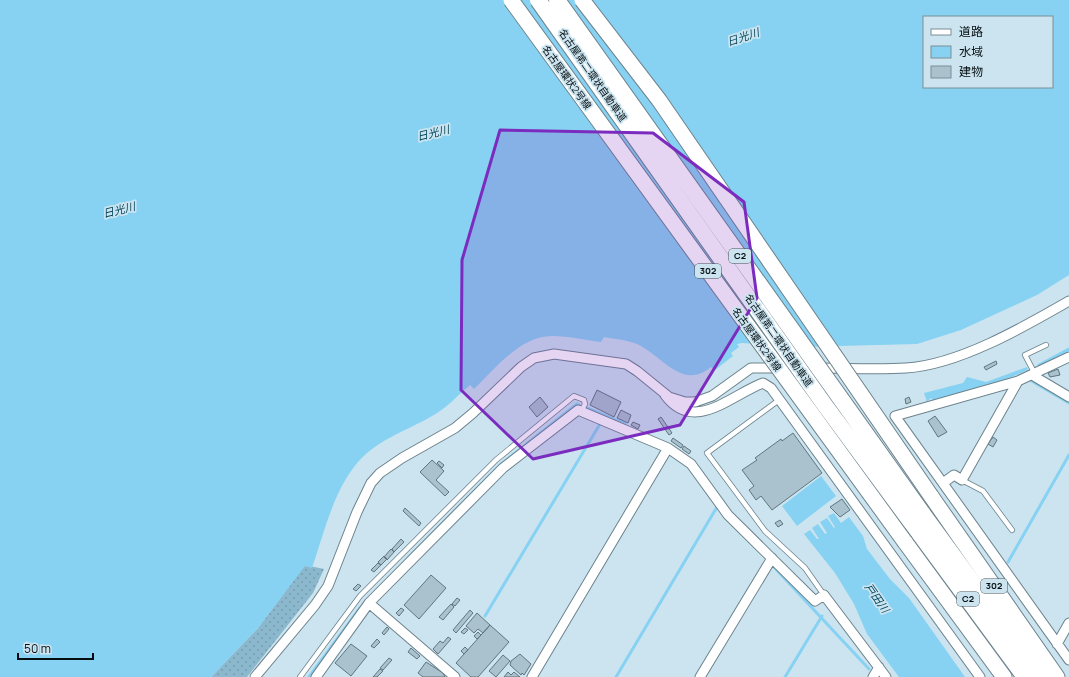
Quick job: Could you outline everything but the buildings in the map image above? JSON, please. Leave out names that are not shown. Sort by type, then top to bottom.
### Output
[{"type":"highway","name":"名古屋環状2号線","points":[[511,0],[1004,677]]},
{"type":"highway","name":"名古屋第二環状自動車道","points":[[538,0],[824,404],[1025,677]]},
{"type":"highway","name":"名古屋第二環状自動車道","points":[[557,0],[922,513],[1042,677]]},
{"type":"highway","name":"302","points":[[582,0],[659,100],[1057,677]]},
{"type":"highway","points":[[1011,634],[1045,677]]},
{"type":"street","points":[[255,677],[328,586],[357,512],[372,483],[380,473],[402,458],[455,428],[473,413],[521,367],[534,358],[554,354],[607,360],[626,364],[669,397],[685,402],[695,402],[712,396],[751,368],[907,368],[949,360],[998,339],[1069,301]]},
{"type":"street","points":[[1069,357],[1018,381],[895,416],[1069,660]]},
{"type":"street","points":[[1033,374],[1069,397]]},
{"type":"street","points":[[943,483],[954,475],[962,480],[1018,381]]},
{"type":"street","points":[[661,391],[672,405],[695,412],[707,411],[719,407],[763,383],[771,388],[980,677]]},
{"type":"street","points":[[316,677],[369,603],[503,468],[578,410],[668,448],[691,464],[728,515],[815,601],[824,595],[886,677]]},
{"type":"street","points":[[532,677],[668,448]]},
{"type":"street","points":[[700,677],[772,558]]},
{"type":"street","points":[[369,603],[455,677]]},
{"type":"street","points":[[1057,644],[1069,623]]},
{"type":"street","points":[[873,677],[879,666]]},
{"type":"lane","points":[[1033,374],[1025,355],[1046,345]]},
{"type":"lane","points":[[300,677],[360,596],[496,460],[574,396],[584,400],[585,404],[582,412]]},
{"type":"lane","points":[[780,400],[707,454],[765,531],[805,568],[824,595]]},
{"type":"lane","points":[[962,480],[983,491],[1012,530]]},
{"type":"lane","points":[[360,596],[369,603]]},
{"type":"highlighted area","points":[[500,130],[653,133],[744,202],[757,298],[680,425],[533,459],[461,390],[462,260]]},
{"type":"shaded area","points":[[305,565],[324,569],[313,593],[247,677],[211,677],[258,628]]},
{"type":"water","name":"日光川","points":[[0,0],[1069,0],[1069,275],[1037,295],[961,330],[917,344],[799,347],[742,343],[737,344],[739,347],[731,353],[733,356],[715,370],[711,367],[701,373],[691,375],[673,369],[646,349],[637,344],[625,341],[604,337],[601,342],[552,336],[540,337],[529,341],[499,363],[474,389],[470,385],[437,413],[380,443],[362,458],[347,478],[334,502],[312,568],[305,566],[258,628],[211,677],[0,677]]},
{"type":"water","points":[[1027,367],[1028,370],[991,386],[932,400],[931,398],[927,402],[924,393],[963,383],[967,377],[986,382]]},
{"type":"water","points":[[821,476],[836,496],[797,526],[782,506]]},
{"type":"water","name":"戸田川","points":[[834,513],[841,523],[849,517],[863,536],[867,549],[890,579],[909,598],[965,677],[899,677],[867,634],[854,604],[835,573],[804,534],[810,530],[817,539],[819,539],[812,528],[818,524],[825,534],[827,533],[820,522],[827,518],[834,528],[835,527],[828,516]]},
{"type":"waterway","points":[[1039,365],[1069,349]]},
{"type":"waterway","points":[[1030,380],[1069,403]]},
{"type":"waterway","points":[[408,558],[500,465],[577,404],[579,405]]},
{"type":"waterway","points":[[587,408],[625,424]]},
{"type":"waterway","points":[[485,616],[600,424]]},
{"type":"waterway","points":[[1008,562],[1069,455]]},
{"type":"waterway","points":[[616,677],[717,507]]},
{"type":"waterway","points":[[773,566],[869,669]]},
{"type":"waterway","points":[[309,677],[360,608]]},
{"type":"waterway","points":[[785,677],[822,616]]}]
